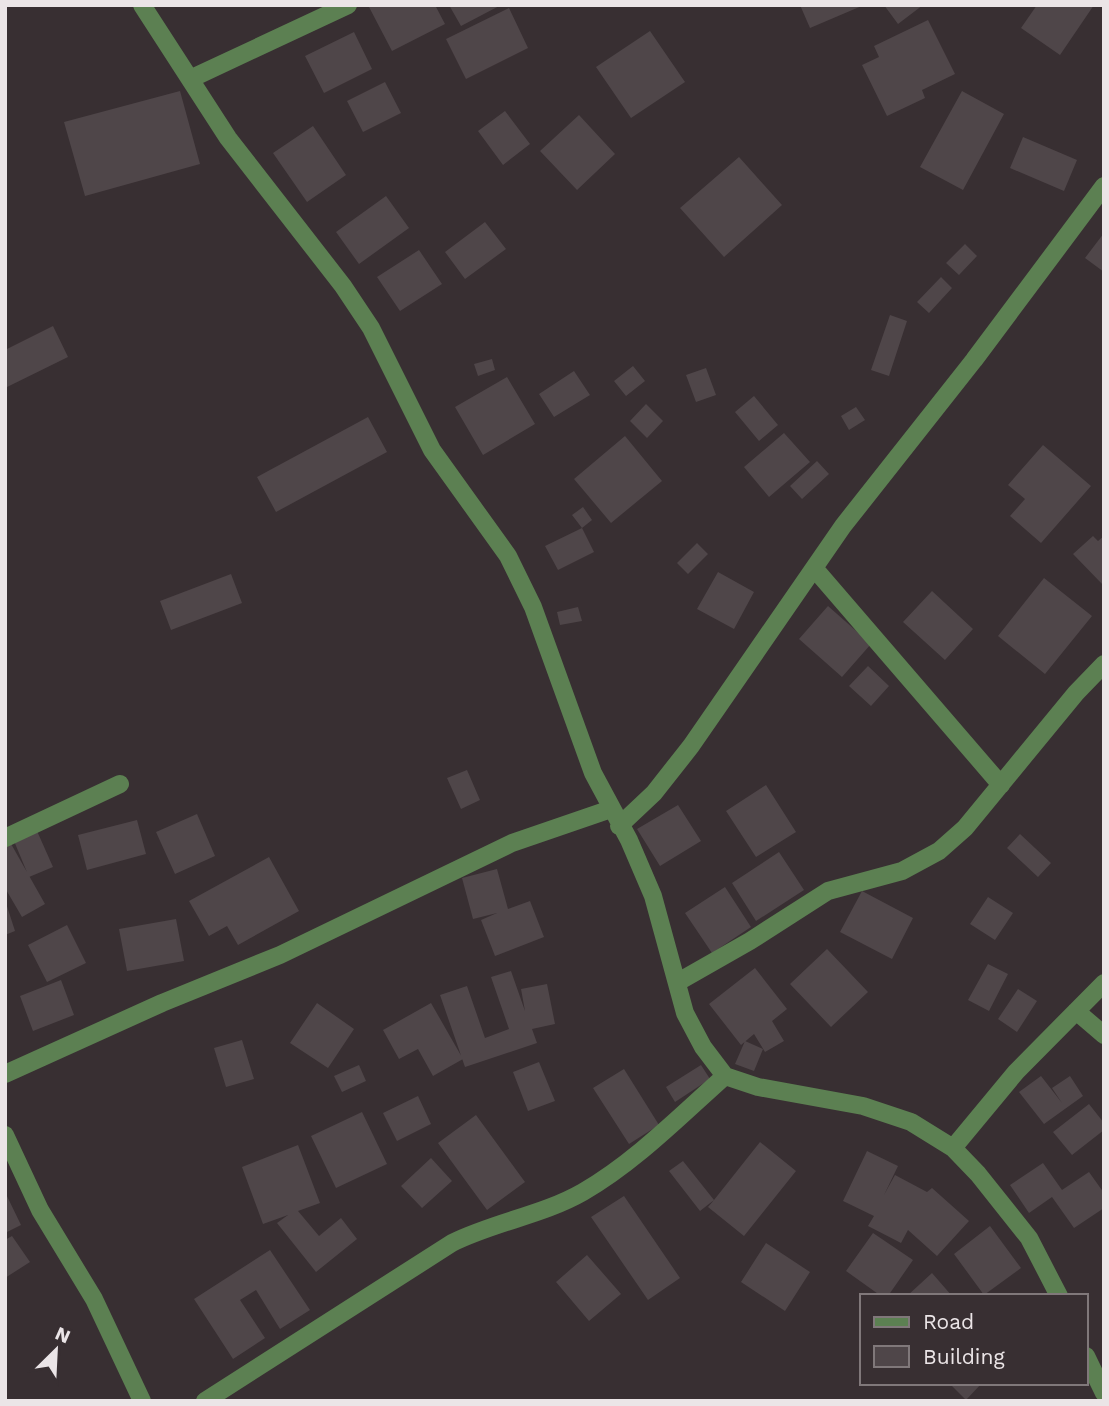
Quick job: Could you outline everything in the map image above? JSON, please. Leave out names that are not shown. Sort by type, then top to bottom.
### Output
[{"type":"street","points":[[142,5],[228,138],[343,286],[371,328],[432,450],[508,556],[533,607],[584,752],[619,826],[629,840],[653,896],[685,1013],[703,1047],[725,1076],[758,1087],[863,1106],[911,1122],[953,1147],[1029,1238],[1058,1294]]},
{"type":"street","points":[[190,79],[348,5]]},
{"type":"street","points":[[619,826],[654,793],[691,746],[814,568],[1104,186]]},
{"type":"street","points":[[814,568],[1001,785]]},
{"type":"street","points":[[678,982],[828,891],[902,872],[939,851],[965,828],[1076,693],[1104,664]]},
{"type":"street","points":[[5,838],[120,784]]},
{"type":"street","points":[[5,1074],[149,1009],[280,955],[512,843],[611,809]]},
{"type":"street","points":[[953,1147],[1016,1072],[1104,983]]},
{"type":"street","points":[[1076,1011],[1104,1035]]},
{"type":"street","points":[[205,1401],[452,1242],[482,1228],[560,1203],[584,1192],[654,1139],[725,1076]]},
{"type":"street","points":[[5,1135],[11,1162],[93,1299],[135,1398]]},
{"type":"street","points":[[1088,1360],[1104,1393]]},
{"type":"building","points":[[435,5],[445,24],[392,51],[369,7]]},
{"type":"building","points":[[449,5],[501,5],[461,26]]},
{"type":"building","points":[[800,5],[864,5],[810,28]]},
{"type":"building","points":[[884,5],[923,5],[898,24]]},
{"type":"building","points":[[1037,5],[1094,5],[1060,55],[1021,28]]},
{"type":"building","points":[[509,8],[528,48],[466,79],[446,39]]},
{"type":"building","points":[[928,20],[955,74],[922,90],[925,98],[887,116],[862,65],[879,57],[874,46]]},
{"type":"building","points":[[650,31],[685,82],[631,118],[596,67]]},
{"type":"building","points":[[354,32],[372,69],[324,93],[305,56]]},
{"type":"building","points":[[385,82],[401,113],[363,132],[347,101]]},
{"type":"building","points":[[180,91],[200,164],[85,196],[64,122]]},
{"type":"building","points":[[962,91],[1004,114],[963,190],[920,167]]},
{"type":"building","points":[[505,111],[530,144],[503,165],[478,131]]},
{"type":"building","points":[[579,115],[615,154],[577,190],[540,151]]},
{"type":"building","points":[[313,126],[346,175],[307,202],[273,153]]},
{"type":"building","points":[[1023,137],[1077,160],[1064,191],[1010,168]]},
{"type":"building","points":[[739,157],[782,205],[724,257],[680,208]]},
{"type":"building","points":[[386,196],[409,228],[359,264],[336,232]]},
{"type":"building","points":[[485,222],[506,249],[465,279],[445,252]]},
{"type":"building","points":[[1104,233],[1104,272],[1085,258]]},
{"type":"building","points":[[965,244],[977,256],[959,275],[946,263]]},
{"type":"building","points":[[419,250],[442,284],[400,311],[377,277]]},
{"type":"building","points":[[941,277],[952,288],[929,313],[917,302]]},
{"type":"building","points":[[890,315],[907,321],[889,376],[871,370]]},
{"type":"building","points":[[53,326],[68,357],[5,388],[5,350]]},
{"type":"building","points":[[492,359],[495,370],[478,376],[474,364]]},
{"type":"building","points":[[633,366],[645,381],[626,396],[614,381]]},
{"type":"building","points":[[706,368],[716,395],[696,402],[686,375]]},
{"type":"building","points":[[574,371],[590,395],[554,417],[539,394]]},
{"type":"building","points":[[507,377],[535,424],[483,455],[455,407]]},
{"type":"building","points":[[754,396],[778,425],[759,441],[735,412]]},
{"type":"building","points":[[646,404],[663,421],[647,438],[630,421]]},
{"type":"building","points":[[856,407],[865,420],[849,430],[841,416]]},
{"type":"building","points":[[368,417],[387,452],[276,512],[257,477]]},
{"type":"building","points":[[784,433],[810,462],[769,497],[744,467]]},
{"type":"building","points":[[625,436],[662,481],[611,523],[574,479]]},
{"type":"building","points":[[1043,445],[1091,486],[1041,543],[1010,516],[1025,499],[1008,485]]},
{"type":"building","points":[[817,461],[829,474],[802,499],[790,486]]},
{"type":"building","points":[[583,507],[592,520],[582,528],[572,515]]},
{"type":"building","points":[[582,528],[594,552],[558,570],[545,546]]},
{"type":"building","points":[[1093,536],[1098,541],[1104,536],[1104,586],[1073,554]]},
{"type":"building","points":[[697,543],[708,554],[688,574],[677,563]]},
{"type":"building","points":[[718,572],[754,592],[734,629],[697,609]]},
{"type":"building","points":[[231,574],[242,603],[171,630],[160,601]]},
{"type":"building","points":[[1044,578],[1092,616],[1045,674],[998,636]]},
{"type":"building","points":[[932,591],[973,629],[945,660],[903,622]]},
{"type":"building","points":[[828,606],[871,644],[842,677],[799,639]]},
{"type":"building","points":[[578,607],[582,621],[560,625],[557,612]]},
{"type":"building","points":[[868,666],[889,686],[871,706],[849,686]]},
{"type":"building","points":[[467,770],[480,800],[461,809],[447,778]]},
{"type":"building","points":[[766,785],[796,832],[756,857],[726,811]]},
{"type":"building","points":[[678,805],[701,841],[660,866],[637,829]]},
{"type":"building","points":[[197,814],[215,856],[175,874],[156,832]]},
{"type":"building","points":[[137,820],[146,854],[87,870],[78,835]]},
{"type":"building","points":[[37,831],[53,867],[29,877],[14,841]]},
{"type":"building","points":[[1020,834],[1051,863],[1038,877],[1007,848]]},
{"type":"building","points":[[10,842],[45,904],[22,917],[5,888],[5,845]]},
{"type":"building","points":[[779,852],[804,890],[756,921],[732,883]]},
{"type":"building","points":[[269,857],[299,911],[238,945],[227,926],[209,936],[189,901]]},
{"type":"building","points":[[497,869],[508,909],[530,901],[544,937],[495,956],[481,920],[497,913],[473,919],[462,878]]},
{"type":"building","points":[[725,887],[751,927],[712,953],[685,913]]},
{"type":"building","points":[[862,891],[913,918],[892,959],[840,932]]},
{"type":"building","points":[[988,897],[1013,913],[995,940],[970,924]]},
{"type":"building","points":[[5,900],[15,931],[5,935]]},
{"type":"building","points":[[176,919],[184,961],[127,971],[119,929]]},
{"type":"building","points":[[67,925],[86,963],[47,982],[28,945]]},
{"type":"building","points":[[827,949],[868,992],[831,1027],[790,984]]},
{"type":"building","points":[[988,964],[1008,974],[989,1011],[968,1000]]},
{"type":"building","points":[[755,968],[787,1009],[772,1021],[784,1041],[765,1052],[754,1034],[741,1045],[709,1004]]},
{"type":"building","points":[[511,971],[525,1011],[521,989],[547,984],[555,1024],[532,1029],[537,1043],[465,1067],[440,995],[467,986],[485,1038],[509,1029],[491,977]]},
{"type":"building","points":[[61,980],[74,1015],[33,1031],[20,996]]},
{"type":"building","points":[[1018,989],[1037,1001],[1017,1032],[998,1019]]},
{"type":"building","points":[[317,1003],[354,1029],[328,1068],[290,1043]]},
{"type":"building","points":[[431,1003],[463,1059],[433,1076],[418,1049],[399,1059],[383,1030]]},
{"type":"building","points":[[242,1040],[254,1079],[226,1087],[214,1048]]},
{"type":"building","points":[[745,1041],[763,1049],[754,1071],[735,1064]]},
{"type":"building","points":[[539,1062],[555,1101],[528,1111],[513,1072]]},
{"type":"building","points":[[359,1065],[366,1081],[342,1092],[334,1076]]},
{"type":"building","points":[[701,1065],[710,1079],[675,1102],[666,1087]]},
{"type":"building","points":[[624,1069],[659,1125],[629,1144],[593,1088]]},
{"type":"building","points":[[1041,1076],[1062,1103],[1052,1088],[1070,1076],[1083,1096],[1044,1124],[1019,1092]]},
{"type":"building","points":[[418,1096],[431,1124],[397,1141],[383,1113]]},
{"type":"building","points":[[1089,1104],[1104,1123],[1104,1130],[1072,1155],[1053,1132]]},
{"type":"building","points":[[362,1112],[387,1164],[336,1188],[311,1136]]},
{"type":"building","points":[[476,1115],[525,1182],[487,1210],[438,1143]]},
{"type":"building","points":[[760,1142],[796,1171],[744,1236],[708,1207]]},
{"type":"building","points":[[298,1145],[320,1203],[298,1211],[319,1236],[341,1218],[357,1239],[316,1272],[277,1223],[288,1215],[263,1224],[242,1167]]},
{"type":"building","points":[[867,1151],[898,1166],[884,1195],[895,1175],[927,1192],[932,1188],[969,1221],[937,1256],[908,1230],[901,1243],[868,1226],[874,1216],[843,1201]]},
{"type":"building","points":[[431,1158],[452,1181],[422,1208],[401,1186]]},
{"type":"building","points":[[683,1161],[714,1200],[700,1211],[669,1171]]},
{"type":"building","points":[[1043,1163],[1062,1190],[1089,1172],[1104,1193],[1104,1208],[1074,1228],[1052,1197],[1029,1213],[1010,1185]]},
{"type":"building","points":[[5,1192],[21,1225],[5,1233]]},
{"type":"building","points":[[624,1196],[680,1278],[648,1300],[591,1217]]},
{"type":"building","points":[[990,1226],[1021,1268],[983,1294],[954,1254]]},
{"type":"building","points":[[873,1233],[913,1260],[889,1294],[878,1294],[846,1271]]},
{"type":"building","points":[[12,1236],[30,1262],[5,1278],[5,1240]]},
{"type":"building","points":[[766,1243],[810,1272],[785,1311],[741,1282]]},
{"type":"building","points":[[270,1250],[310,1310],[280,1329],[256,1290],[240,1300],[265,1338],[233,1359],[194,1299]]},
{"type":"building","points":[[587,1255],[621,1294],[589,1321],[556,1282]]},
{"type":"building","points":[[932,1273],[950,1294],[909,1294]]},
{"type":"building","points":[[951,1385],[980,1385],[966,1400]]}]
